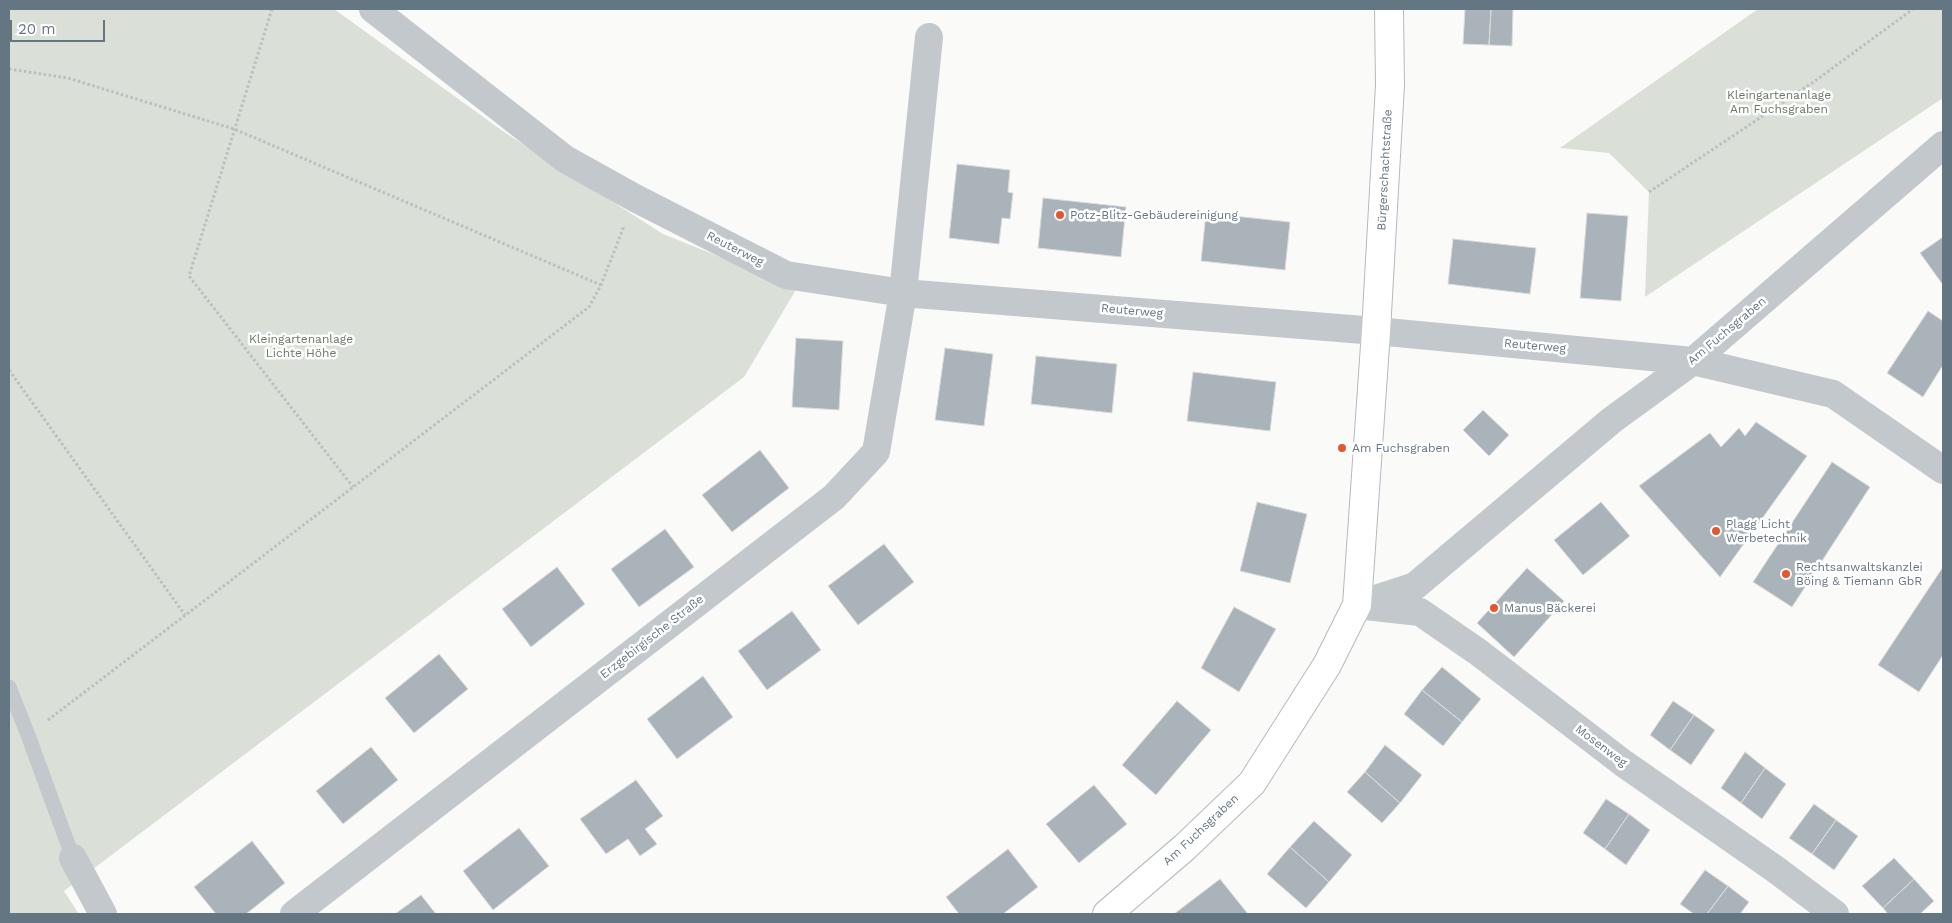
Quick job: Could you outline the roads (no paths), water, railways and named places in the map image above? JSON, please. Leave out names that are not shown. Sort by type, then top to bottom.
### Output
[{"type":"main road","name":"Bürgerschachtstraße","points":[[1376,331],[1390,84],[1389,9]]},
{"type":"main road","name":"Am Fuchsgraben","points":[[1107,914],[1185,847],[1252,783],[1327,665],[1357,605],[1376,331]]},
{"type":"street","name":"Reuterweg","points":[[373,9],[565,159],[636,198],[786,275],[903,293],[1376,331],[1693,361],[1833,394],[1943,470]]},
{"type":"street","name":"Erzgebirgische Straße","points":[[294,914],[834,497],[876,452],[903,293],[929,37]]},
{"type":"street","name":"Am Fuchsgraben","points":[[1357,605],[1415,586],[1612,420],[1693,361],[1943,145]]},
{"type":"street","name":"Mosenweg","points":[[1357,605],[1420,612],[1485,658],[1623,763],[1775,869],[1835,914]]},
{"type":"street","points":[[73,858],[103,914]]},
{"type":"lane","points":[[9,687],[73,858]]},
{"type":"place","name":"Potz-Blitz-Gebäudereinigung","points":[[1060,215]]},
{"type":"place","name":"Am Fuchsgraben","points":[[1342,448]]},
{"type":"place","name":"Plagg Licht Werbetechnik","points":[[1716,531]]},
{"type":"place","name":"Rechtsanwaltskanzlei Böing & Tiemann GbR","points":[[1786,574]]},
{"type":"place","name":"Manus Bäckerei","points":[[1494,608]]},
{"type":"park label","name":"Kleingartenanlage Am Fuchsgraben","points":[[1779,102]]},
{"type":"park label","name":"Kleingartenanlage Lichte Höhe","points":[[301,346]]}]
